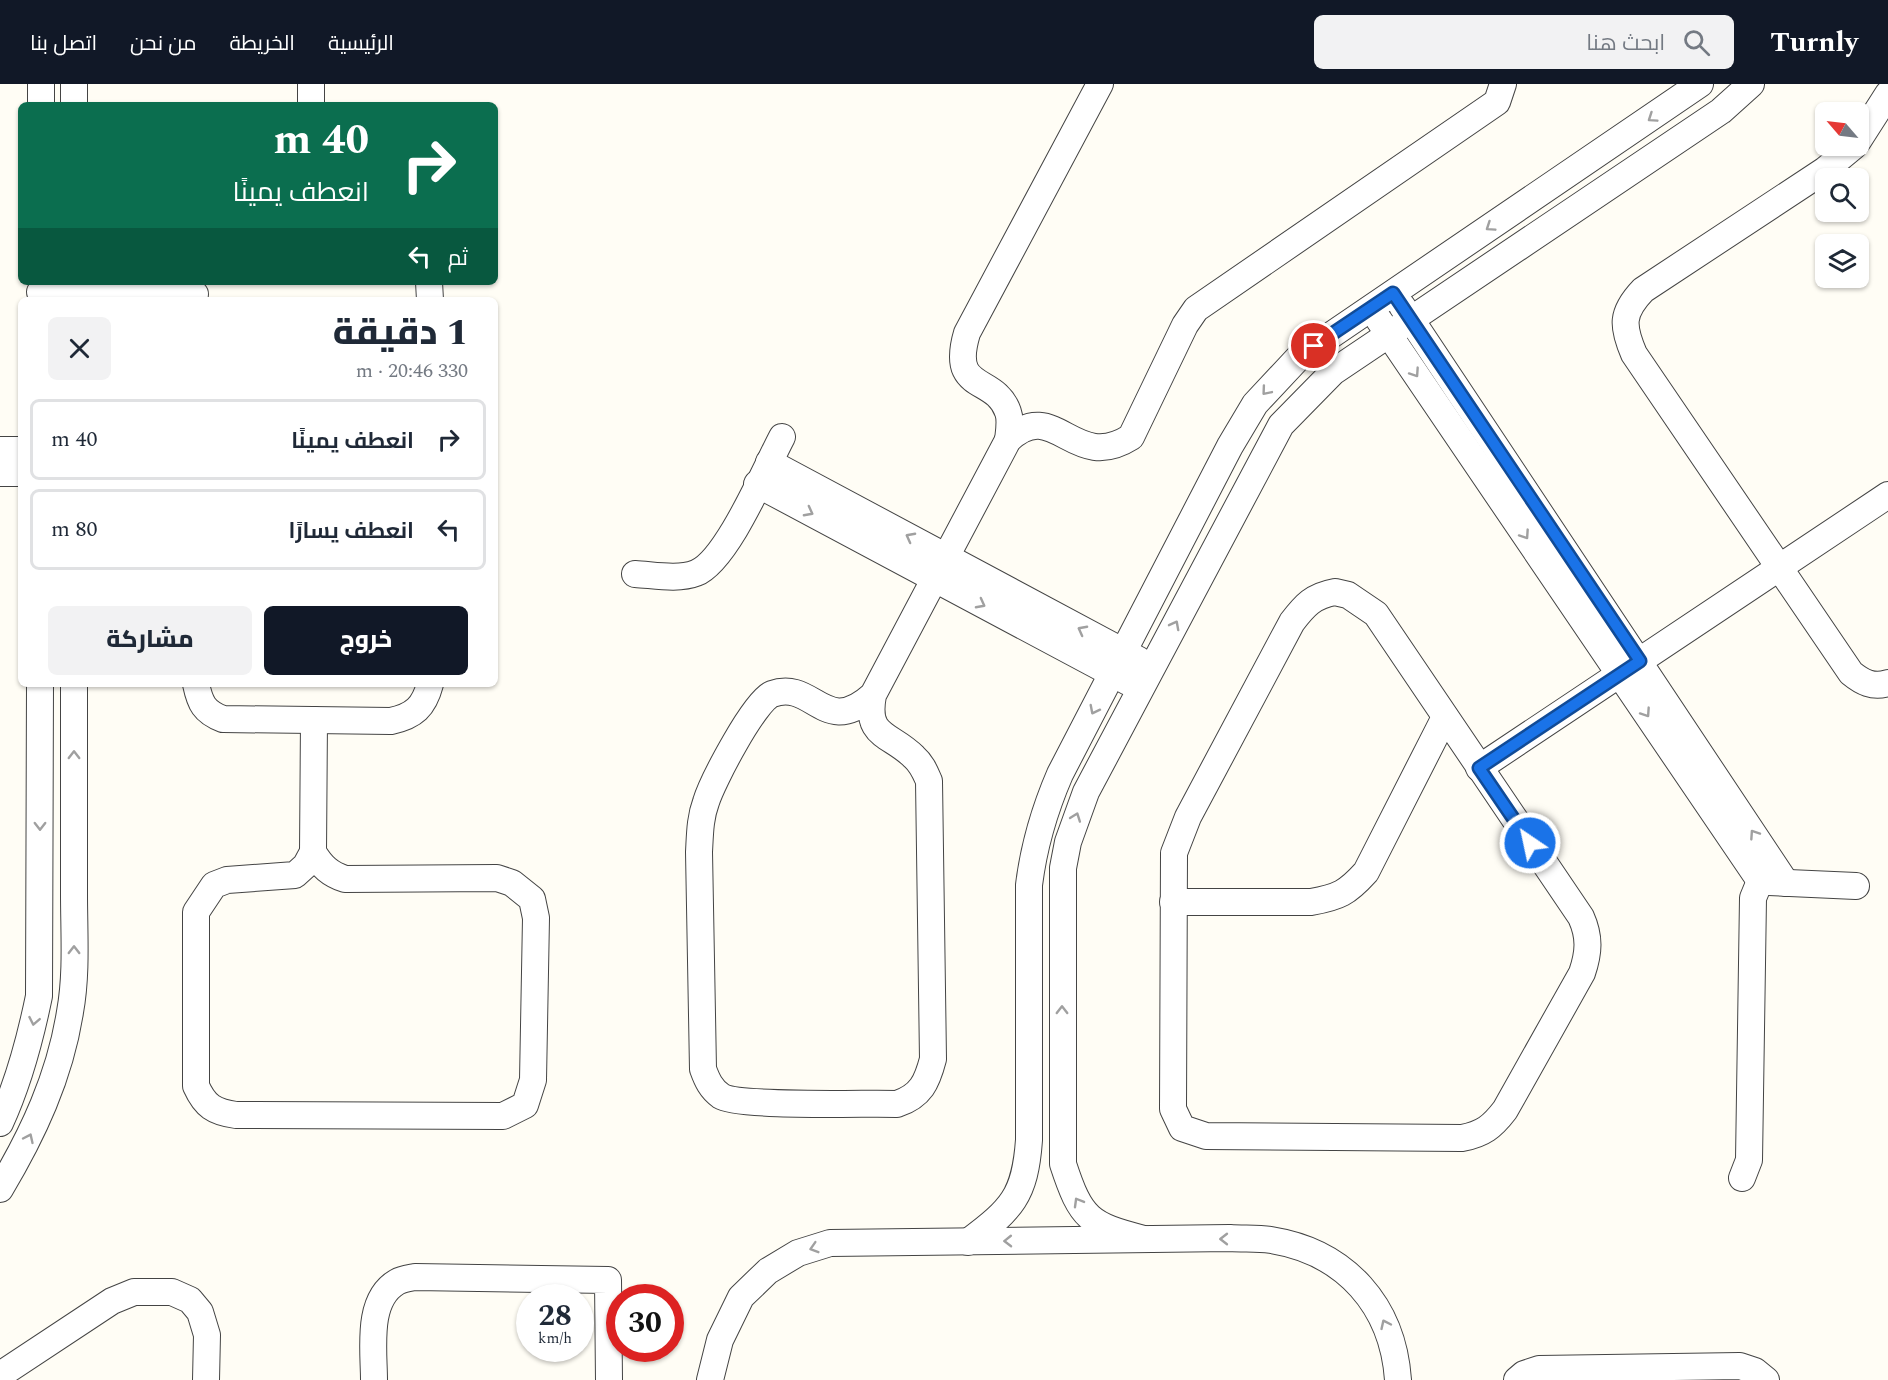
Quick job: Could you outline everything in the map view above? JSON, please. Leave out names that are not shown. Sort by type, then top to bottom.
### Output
[{"type":"street","points":[[40,84],[40,102]]},
{"type":"street","points":[[74,84],[74,102]]},
{"type":"street","points":[[311,84],[311,102]]},
{"type":"street","points":[[873,695],[858,708],[833,712],[799,694],[786,692],[772,694],[762,701],[750,718],[706,800],[700,823],[699,852],[703,1069],[710,1086],[722,1096],[732,1100],[897,1104],[917,1095],[929,1076],[933,1059],[929,781],[923,767],[913,755],[879,734],[870,710],[873,695],[1008,440],[1009,413],[1000,398],[977,384],[964,370],[961,354],[967,333],[1100,84]]},
{"type":"street","points":[[1008,440],[1030,424],[1043,425],[1093,448],[1118,445],[1131,436],[1185,325],[1196,309],[1497,102],[1503,84]]},
{"type":"street","points":[[968,1242],[1013,1204],[1027,1172],[1029,919],[1034,848],[1044,813],[1060,774],[1230,446],[1255,404],[1299,357],[1700,84]]},
{"type":"street","points":[[1144,1239],[1105,1229],[1087,1215],[1078,1203],[1063,1164],[1063,868],[1076,815],[1147,678],[1281,425],[1333,372],[1721,111],[1751,84]]},
{"type":"street","points":[[1869,123],[1888,93]]},
{"type":"street","points":[[1842,156],[1825,170],[1643,290],[1630,304],[1625,319],[1626,335],[1634,354],[1851,673],[1863,682],[1888,683]]},
{"type":"street","points":[[40,291],[195,292]]},
{"type":"street","points":[[1393,293],[1630,668],[1760,881]]},
{"type":"street","points":[[1370,308],[1786,883]]},
{"type":"street","points":[[635,574],[677,576],[694,573],[710,566],[727,543],[782,437]]},
{"type":"street","points":[[0,450],[18,450]]},
{"type":"street","points":[[769,462],[940,568]]},
{"type":"street","points":[[0,473],[18,473]]},
{"type":"street","points":[[757,484],[940,568],[1147,678]]},
{"type":"street","points":[[1479,768],[1888,495]]},
{"type":"street","points":[[1335,592],[1348,595],[1376,614],[1479,768],[1581,917],[1588,932],[1587,957],[1576,982],[1505,1110],[1493,1126],[1480,1135],[1462,1138],[1206,1136],[1182,1128],[1173,1109],[1174,853],[1188,817],[1293,622],[1307,603],[1319,595],[1335,592]]},
{"type":"street","points":[[0,1123],[13,1095],[29,1045],[39,996],[40,687]]},
{"type":"street","points":[[0,1189],[23,1151],[42,1110],[59,1064],[71,1011],[74,962],[74,687]]},
{"type":"street","points":[[196,687],[200,704],[210,714],[224,719],[391,721],[408,717],[419,709],[429,687]]},
{"type":"street","points":[[1173,902],[1311,902],[1333,898],[1350,890],[1366,872],[1445,717]]},
{"type":"street","points":[[314,720],[314,852],[320,865],[333,875],[345,879],[497,878],[512,883],[532,899],[536,918],[533,1080],[525,1105],[503,1116],[236,1115],[220,1113],[203,1101],[196,1086],[196,912],[214,885],[227,880],[295,875],[306,865],[314,852]]},
{"type":"street","points":[[1760,881],[1856,886]]},
{"type":"street","points":[[1742,1178],[1749,1160],[1753,898],[1760,881]]},
{"type":"street","points":[[710,1380],[720,1340],[741,1297],[768,1271],[798,1253],[830,1243],[1144,1239],[1271,1240],[1314,1252],[1343,1270],[1368,1295],[1385,1321],[1396,1351],[1398,1380]]},
{"type":"street","points":[[374,1380],[375,1316],[383,1296],[397,1282],[415,1277],[608,1280],[609,1380]]},
{"type":"street","points":[[0,1375],[112,1301],[134,1292],[172,1292],[190,1300],[200,1312],[207,1335],[206,1380]]},
{"type":"street","points":[[1517,1380],[1524,1374],[1539,1369],[1740,1366],[1755,1371],[1767,1380]]},
{"type":"route","points":[[1314,346],[1393,293],[1640,661],[1479,768],[1530,843]]}]
